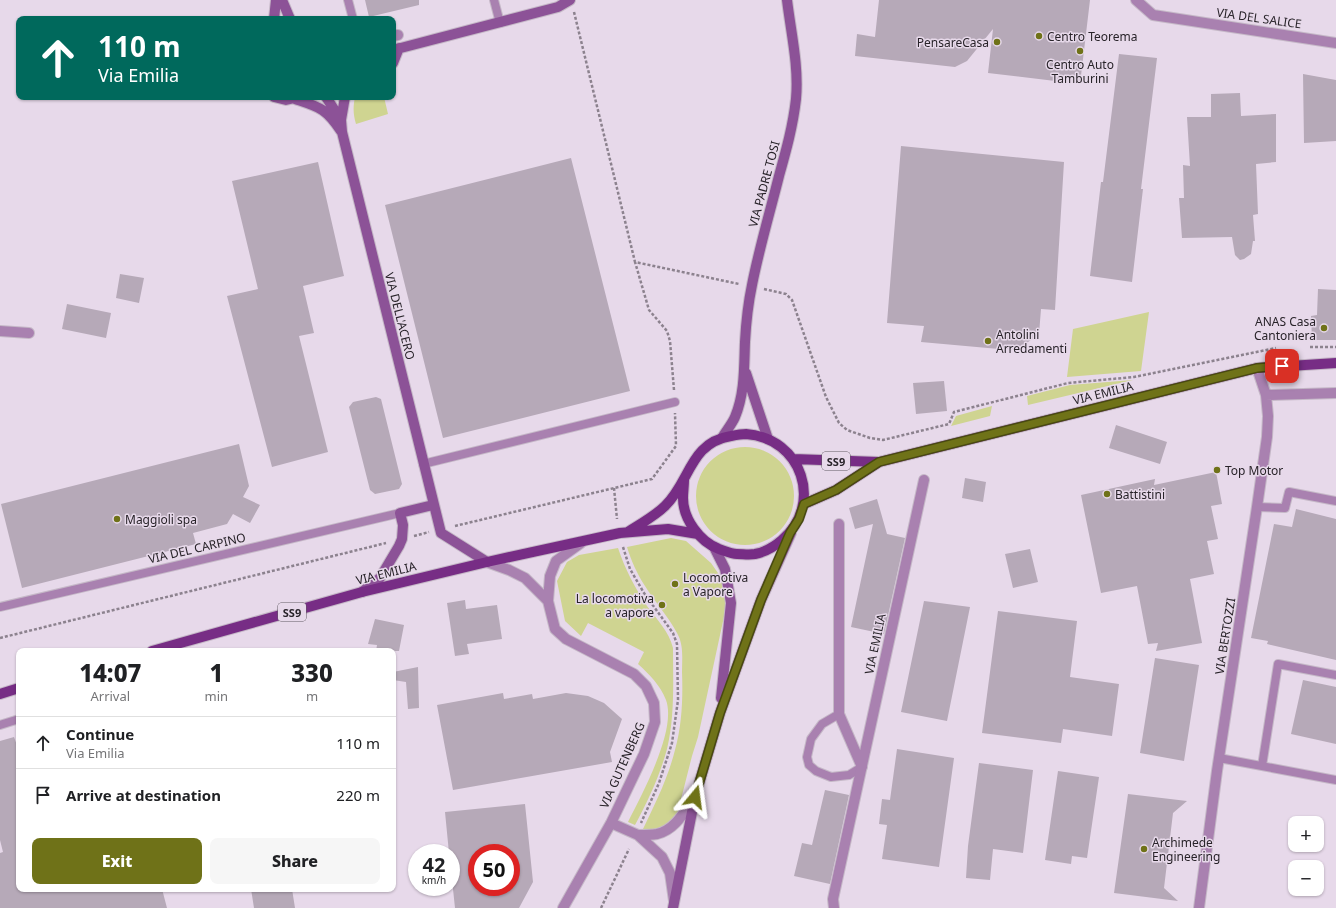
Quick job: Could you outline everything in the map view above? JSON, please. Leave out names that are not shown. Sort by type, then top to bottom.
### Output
[{"type":"main road","points":[[274,16],[276,0]]},
{"type":"main road","points":[[282,0],[289,16]]},
{"type":"main road","points":[[396,49],[558,7],[570,0]]},
{"type":"main road","name":"VIA PADRE TOSI","points":[[722,438],[740,403],[745,370],[747,314],[752,286],[788,144],[796,99],[794,43],[787,1]]},
{"type":"main road","name":"VIA DELL'ACERO","points":[[301,100],[325,111],[342,132]]},
{"type":"main road","name":"VIA DELL'ACERO","points":[[328,100],[341,120]]},
{"type":"main road","name":"VIA DELL'ACERO","points":[[344,100],[341,120],[342,132],[440,529]]},
{"type":"main road","name":"VIA EMILIA","points":[[793,459],[879,462],[1257,368],[1336,363]]},
{"type":"main road","name":"VIA PADRE TOSI","points":[[745,370],[768,439]]},
{"type":"main road","name":"VIA EMILIA","points":[[628,532],[665,505],[684,480],[690,466],[698,454],[709,444],[722,438],[746,434],[768,439],[782,448],[793,459],[800,473],[804,488],[804,504],[799,519],[790,533],[775,546],[755,554],[734,554],[705,542],[698,534],[688,518],[683,499],[684,480]]},
{"type":"main road","name":"VIA EMILIA","points":[[804,504],[836,490],[879,462]]},
{"type":"main road","points":[[362,592],[380,578],[402,539],[403,525],[400,513],[433,505]]},
{"type":"main road","points":[[440,529],[441,533],[487,562]]},
{"type":"main road","name":"VIA EMILIA","points":[[163,648],[362,592],[487,562],[628,532],[668,529],[698,534]]},
{"type":"main road","points":[[674,905],[695,797],[720,713],[761,600],[790,533]]},
{"type":"main road","points":[[714,547],[725,568],[731,604],[720,713]]},
{"type":"main road","points":[[0,694],[16,689]]},
{"type":"street","name":"VIA DEL SALICE","points":[[1136,0],[1153,15],[1336,43]]},
{"type":"street","points":[[0,331],[29,333]]},
{"type":"street","name":"VIA BERTOZZI","points":[[1199,908],[1219,758],[1258,507],[1267,437],[1268,416],[1266,395],[1257,368]]},
{"type":"street","points":[[1266,395],[1336,393]]},
{"type":"street","name":"VIA EMILIA","points":[[834,908],[834,899],[924,480]]},
{"type":"street","points":[[839,524],[839,714],[862,767]]},
{"type":"street","name":"VIA GUTENBERG","points":[[563,908],[611,823],[644,754],[655,722],[654,704],[646,686],[634,674],[566,638],[555,629],[548,601],[550,576],[556,561],[581,543]]},
{"type":"street","points":[[487,562],[525,578],[548,601]]},
{"type":"street","points":[[638,835],[658,834],[671,828],[679,821],[695,797]]},
{"type":"street","points":[[611,823],[638,835],[662,857],[670,873],[674,905]]},
{"type":"lane","points":[[348,0],[352,16]]},
{"type":"lane","points":[[494,0],[500,23]]},
{"type":"lane","points":[[423,464],[675,402]]},
{"type":"lane","points":[[1258,507],[1285,508],[1289,492],[1336,501]]},
{"type":"lane","name":"VIA DEL CARPINO","points":[[0,607],[400,513]]},
{"type":"lane","points":[[1262,766],[1278,664],[1336,675]]},
{"type":"lane","points":[[839,714],[822,724],[811,739],[807,757],[809,765],[816,771],[831,777],[849,775],[862,767]]},
{"type":"lane","points":[[0,724],[16,720]]},
{"type":"lane","points":[[1219,758],[1336,780]]},
{"type":"path","points":[[0,638],[440,529],[652,479],[676,446],[675,402],[670,342],[667,332],[649,310],[575,16]]},
{"type":"path","points":[[636,262],[742,284]]},
{"type":"path","points":[[764,289],[786,294],[792,300],[826,397],[838,423],[847,430],[870,438],[883,440],[949,424],[954,412],[1068,383],[1134,377],[1276,348]]},
{"type":"path","points":[[1310,347],[1336,346]]},
{"type":"path","points":[[614,488],[617,519]]},
{"type":"path","points":[[623,547],[630,569],[644,593],[674,633],[677,644],[678,700],[672,743],[659,783],[640,825]]},
{"type":"path","points":[[601,908],[629,849]]},
{"type":"green space","points":[[355,100],[385,100],[388,114],[356,124],[354,117]]},
{"type":"green space","points":[[1149,312],[1141,371],[1067,377],[1073,329]]},
{"type":"green space","points":[[1133,380],[1028,405],[1027,396],[1070,385]]},
{"type":"green space","points":[[992,406],[990,416],[951,426],[956,416]]},
{"type":"green space","points":[[745,447],[764,450],[780,461],[791,477],[794,496],[791,515],[780,531],[764,542],[745,545],[726,542],[710,531],[699,515],[696,496],[699,477],[710,461],[726,450]]},
{"type":"green space","points":[[671,538],[686,541],[711,563],[720,576],[725,592],[725,612],[698,737],[676,819],[663,829],[649,831],[643,829],[669,771],[681,721],[682,652],[681,642],[677,633],[642,581],[634,567],[627,547]]},
{"type":"green space","points":[[618,548],[634,585],[647,606],[666,631],[673,648],[673,686],[670,737],[661,768],[635,825],[628,822],[649,779],[663,744],[667,728],[668,713],[666,700],[654,680],[638,664],[644,652],[588,623],[581,636],[565,621],[557,581],[567,562],[579,555]]},
{"type":"building","points":[[365,0],[419,0],[419,5],[369,16]]},
{"type":"building","points":[[879,0],[1090,0],[1080,84],[988,73],[993,29],[967,61],[955,67],[855,56],[857,34],[875,37]]},
{"type":"building","points":[[1119,54],[1157,58],[1141,189],[1143,189],[1132,282],[1090,276],[1101,182],[1103,182]]},
{"type":"building","points":[[1303,74],[1336,80],[1336,141],[1304,143]]},
{"type":"building","points":[[1240,93],[1241,116],[1276,114],[1276,162],[1256,164],[1258,214],[1253,215],[1255,241],[1253,241],[1251,254],[1240,260],[1235,255],[1232,237],[1182,238],[1179,198],[1184,198],[1183,165],[1190,166],[1187,117],[1211,117],[1211,94]]},
{"type":"building","points":[[901,146],[1064,162],[1055,310],[1041,309],[1039,334],[1024,345],[1013,349],[999,349],[921,342],[924,326],[887,323]]},
{"type":"building","points":[[571,158],[630,391],[443,438],[385,205]]},
{"type":"building","points":[[318,162],[344,276],[303,286],[314,333],[299,336],[328,452],[272,467],[227,296],[258,289],[232,181]]},
{"type":"building","points":[[120,274],[144,278],[139,303],[116,298]]},
{"type":"building","points":[[1318,289],[1336,290],[1336,340],[1312,340],[1311,316],[1317,315]]},
{"type":"building","points":[[67,304],[111,313],[106,338],[62,329]]},
{"type":"building","points":[[944,381],[947,411],[916,414],[913,383]]},
{"type":"building","points":[[376,397],[381,399],[402,484],[399,489],[375,494],[370,490],[349,407],[353,402]]},
{"type":"building","points":[[1116,425],[1167,442],[1160,464],[1109,448]]},
{"type":"building","name":"Maggioli spa","points":[[239,444],[249,486],[243,497],[260,505],[250,523],[233,514],[227,524],[193,533],[196,544],[22,588],[1,504]]},
{"type":"building","points":[[1216,472],[1222,504],[1211,506],[1218,539],[1207,541],[1214,574],[1190,579],[1202,643],[1156,651],[1158,643],[1148,644],[1137,586],[1101,593],[1081,495],[1155,479],[1154,485]]},
{"type":"building","points":[[965,478],[986,482],[983,502],[962,498]]},
{"type":"building","points":[[877,499],[887,534],[905,538],[884,634],[851,627],[873,524],[855,529],[849,508]]},
{"type":"building","points":[[1296,509],[1336,519],[1336,660],[1267,644],[1268,641],[1251,638],[1274,524],[1292,527]]},
{"type":"building","points":[[1030,549],[1038,582],[1013,588],[1005,554]]},
{"type":"building","points":[[465,600],[466,609],[497,605],[502,639],[467,644],[469,654],[455,656],[447,603]]},
{"type":"building","points":[[924,601],[970,607],[947,721],[901,712]]},
{"type":"building","points":[[998,611],[1077,621],[1070,677],[1119,684],[1112,736],[1063,729],[1061,743],[982,733]]},
{"type":"building","points":[[375,619],[404,625],[399,651],[396,651],[396,648],[376,648],[377,645],[368,644]]},
{"type":"building","points":[[1155,658],[1199,665],[1184,761],[1140,753]]},
{"type":"building","points":[[418,667],[419,708],[408,709],[406,682],[396,680],[396,671]]},
{"type":"building","points":[[1303,680],[1336,687],[1336,744],[1291,734]]},
{"type":"building","points":[[503,693],[504,699],[532,694],[533,699],[566,693],[588,696],[604,703],[622,719],[610,752],[612,762],[453,790],[437,705]]},
{"type":"building","points":[[14,737],[16,743],[16,892],[163,892],[167,908],[0,908],[0,853],[3,852],[0,840],[0,741]]},
{"type":"building","points":[[897,749],[954,758],[939,867],[882,859],[887,825],[879,824],[882,799],[890,800]]},
{"type":"building","points":[[979,763],[1033,770],[1023,853],[993,849],[990,880],[966,878],[968,846]]},
{"type":"building","points":[[1058,771],[1099,777],[1087,858],[1072,856],[1071,864],[1045,860]]},
{"type":"building","points":[[825,790],[849,795],[830,884],[794,876],[802,843],[812,845]]},
{"type":"building","name":"Archimede Engineering","points":[[1128,794],[1187,801],[1173,813],[1164,888],[1178,901],[1114,893]]},
{"type":"building","points":[[525,804],[533,882],[519,908],[455,908],[454,896],[460,896],[460,844],[448,844],[445,812]]},
{"type":"building","points":[[251,892],[292,892],[295,908],[254,908]]},
{"type":"place","name":"Centro Teorema","points":[[1039,36]]},
{"type":"place","name":"PensareCasa","points":[[997,42]]},
{"type":"place","name":"Centro Auto Tamburini","points":[[1080,51]]},
{"type":"place","name":"ANAS Casa Cantoniera","points":[[1324,328]]},
{"type":"place","name":"Antolini Arredamenti","points":[[988,341]]},
{"type":"place","name":"Top Motor","points":[[1217,470]]},
{"type":"place","name":"Battistini","points":[[1107,494]]},
{"type":"place","name":"Maggioli spa","points":[[117,519]]},
{"type":"place","name":"Locomotiva a Vapore","points":[[675,584]]},
{"type":"place","name":"La locomotiva a vapore","points":[[662,605]]},
{"type":"place","name":"Archimede Engineering","points":[[1144,849]]},
{"type":"route","points":[[695,797],[720,713],[761,600],[790,533],[799,519],[804,504],[836,490],[879,462],[1257,368],[1282,366]]}]
